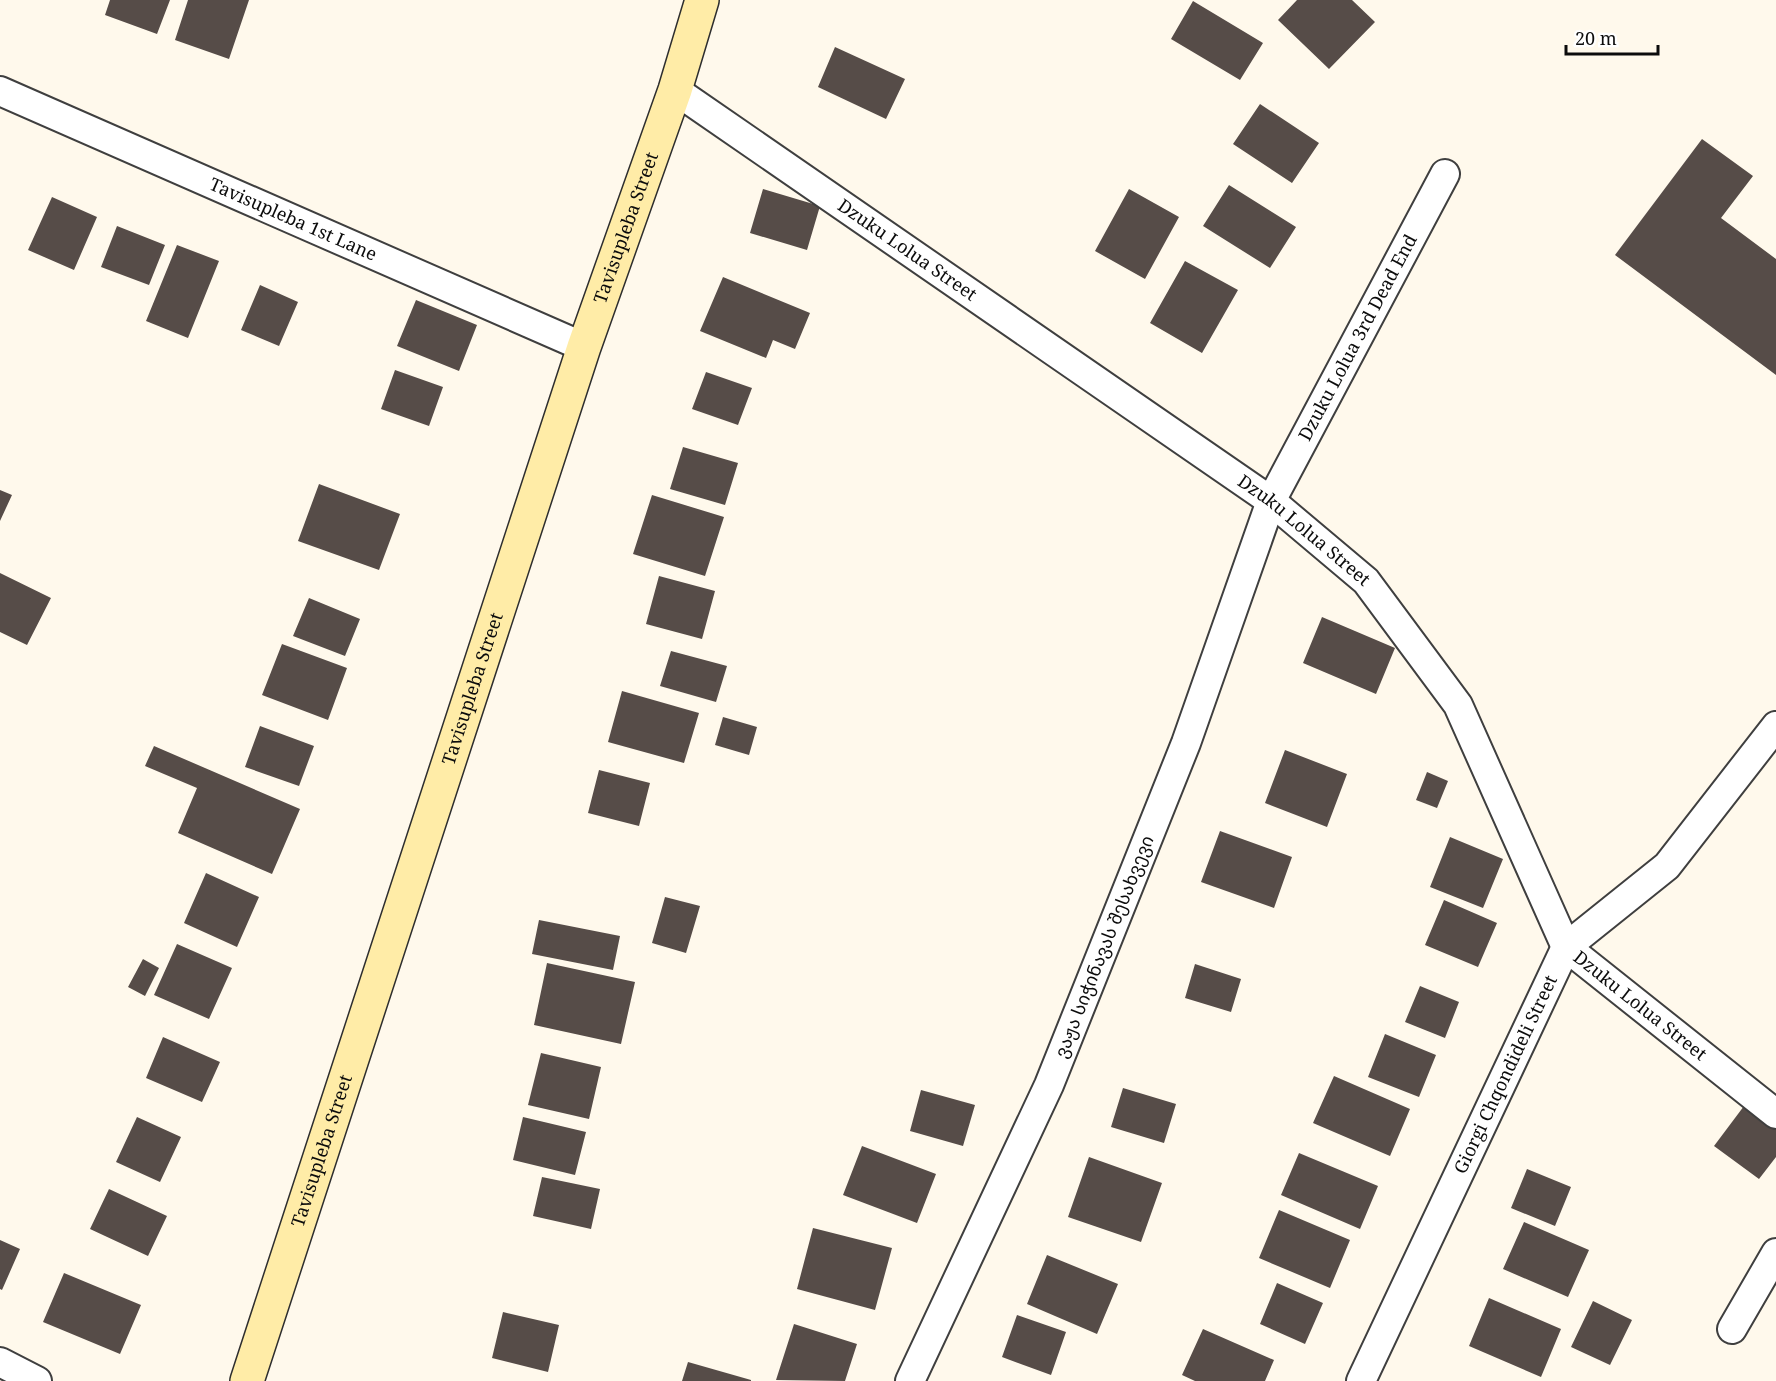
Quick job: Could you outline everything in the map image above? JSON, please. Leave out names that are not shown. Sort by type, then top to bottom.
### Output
[{"type":"main road","name":"Tavisupleba Street","points":[[247,1381],[584,348],[675,90],[702,0]]},
{"type":"street","name":"Dzuku Lolua Street","points":[[675,90],[1271,501],[1366,581],[1458,705],[1566,947],[1776,1114]]},
{"type":"street","name":"Tavisupleba 1st Lane","points":[[0,91],[584,348]]},
{"type":"street","name":"Dzuku Lolua 3rd Dead End","points":[[1271,501],[1445,174]]},
{"type":"street","name":"ვაჟა სიჭინავას შესახვევი","points":[[910,1381],[1049,1085],[1186,743],[1271,501]]},
{"type":"street","name":"Giorgi Chqondideli Street","points":[[1361,1381],[1566,947],[1667,866],[1776,726]]},
{"type":"street","points":[[1732,1329],[1776,1253]]},
{"type":"street","points":[[0,1362],[37,1381]]},
{"type":"building","points":[[110,0],[170,0],[157,34],[105,15]]},
{"type":"building","points":[[188,0],[249,0],[229,59],[175,40]]},
{"type":"building","points":[[1297,0],[1352,0],[1375,22],[1329,69],[1278,20]]},
{"type":"building","points":[[1193,1],[1263,43],[1240,80],[1171,39]]},
{"type":"building","points":[[835,47],[905,79],[886,119],[818,87]]},
{"type":"building","points":[[1260,104],[1319,143],[1292,183],[1233,144]]},
{"type":"building","points":[[1702,139],[1753,176],[1721,218],[1776,259],[1776,375],[1615,255]]},
{"type":"building","points":[[1229,185],[1296,227],[1270,268],[1203,226]]},
{"type":"building","points":[[763,189],[820,206],[807,250],[750,233]]},
{"type":"building","points":[[1129,189],[1179,217],[1145,279],[1095,251]]},
{"type":"building","points":[[52,197],[97,217],[74,270],[28,250]]},
{"type":"building","points":[[117,226],[165,245],[149,285],[101,267]]},
{"type":"building","points":[[177,245],[219,261],[188,338],[146,321]]},
{"type":"building","points":[[1185,261],[1238,290],[1202,353],[1150,323]]},
{"type":"building","points":[[723,277],[810,313],[795,349],[773,340],[766,358],[700,331]]},
{"type":"building","points":[[260,285],[298,302],[279,346],[241,330]]},
{"type":"building","points":[[416,300],[477,325],[459,371],[397,346]]},
{"type":"building","points":[[395,370],[443,387],[429,426],[381,409]]},
{"type":"building","points":[[706,372],[752,388],[738,425],[692,409]]},
{"type":"building","points":[[683,447],[738,463],[725,505],[670,489]]},
{"type":"building","points":[[319,484],[400,514],[379,570],[298,541]]},
{"type":"building","points":[[0,490],[12,495],[0,521]]},
{"type":"building","points":[[652,495],[724,517],[705,576],[633,554]]},
{"type":"building","points":[[0,573],[51,598],[27,645],[0,632]]},
{"type":"building","points":[[659,576],[715,591],[702,639],[646,624]]},
{"type":"building","points":[[309,598],[360,619],[345,656],[293,636]]},
{"type":"building","points":[[1322,617],[1395,648],[1376,694],[1303,663]]},
{"type":"building","points":[[282,644],[347,668],[328,720],[262,695]]},
{"type":"building","points":[[671,651],[727,666],[716,702],[660,686]]},
{"type":"building","points":[[622,691],[699,713],[684,763],[608,742]]},
{"type":"building","points":[[723,717],[757,727],[749,755],[715,745]]},
{"type":"building","points":[[260,726],[314,746],[299,786],[245,767]]},
{"type":"building","points":[[154,746],[300,809],[272,874],[178,833],[197,788],[145,766]]},
{"type":"building","points":[[1285,750],[1347,774],[1327,827],[1265,803]]},
{"type":"building","points":[[599,770],[650,783],[639,826],[588,813]]},
{"type":"building","points":[[1427,772],[1448,781],[1437,808],[1416,800]]},
{"type":"building","points":[[1220,831],[1292,857],[1274,908],[1201,882]]},
{"type":"building","points":[[1450,837],[1503,859],[1483,908],[1430,887]]},
{"type":"building","points":[[206,873],[259,897],[237,947],[184,923]]},
{"type":"building","points":[[665,897],[700,906],[686,953],[652,943]]},
{"type":"building","points":[[1444,900],[1497,923],[1478,967],[1425,945]]},
{"type":"building","points":[[539,920],[620,936],[613,970],[532,954]]},
{"type":"building","points":[[177,944],[232,968],[209,1019],[154,995]]},
{"type":"building","points":[[143,959],[159,968],[145,996],[128,987]]},
{"type":"building","points":[[547,963],[635,982],[621,1044],[534,1025]]},
{"type":"building","points":[[1195,964],[1241,979],[1231,1012],[1185,998]]},
{"type":"building","points":[[1420,986],[1459,1002],[1445,1038],[1405,1022]]},
{"type":"building","points":[[1385,1034],[1436,1055],[1419,1097],[1368,1077]]},
{"type":"building","points":[[163,1037],[220,1062],[202,1102],[146,1078]]},
{"type":"building","points":[[541,1053],[601,1067],[589,1119],[528,1105]]},
{"type":"building","points":[[1334,1076],[1410,1109],[1390,1156],[1313,1123]]},
{"type":"building","points":[[1123,1088],[1176,1104],[1164,1143],[1111,1127]]},
{"type":"building","points":[[921,1090],[975,1105],[963,1146],[910,1131]]},
{"type":"building","points":[[1747,1102],[1776,1124],[1776,1157],[1759,1179],[1714,1146]]},
{"type":"building","points":[[137,1117],[181,1137],[160,1182],[116,1162]]},
{"type":"building","points":[[523,1117],[586,1132],[575,1175],[513,1160]]},
{"type":"building","points":[[862,1146],[936,1174],[917,1223],[843,1195]]},
{"type":"building","points":[[1299,1153],[1378,1186],[1360,1229],[1281,1195]]},
{"type":"building","points":[[1089,1157],[1162,1183],[1141,1242],[1068,1217]]},
{"type":"building","points":[[1527,1169],[1571,1187],[1555,1226],[1511,1208]]},
{"type":"building","points":[[542,1177],[600,1189],[591,1229],[533,1216]]},
{"type":"building","points":[[109,1189],[167,1216],[148,1256],[90,1229]]},
{"type":"building","points":[[1279,1210],[1350,1240],[1330,1288],[1259,1258]]},
{"type":"building","points":[[1524,1222],[1589,1250],[1568,1297],[1503,1269]]},
{"type":"building","points":[[813,1228],[892,1248],[875,1310],[797,1289]]},
{"type":"building","points":[[0,1240],[20,1249],[2,1290],[0,1289]]},
{"type":"building","points":[[1047,1255],[1118,1284],[1097,1334],[1027,1304]]},
{"type":"building","points":[[64,1273],[141,1305],[120,1354],[43,1322]]},
{"type":"building","points":[[1277,1283],[1323,1303],[1305,1344],[1260,1324]]},
{"type":"building","points":[[1489,1298],[1561,1329],[1541,1377],[1469,1346]]},
{"type":"building","points":[[1593,1301],[1632,1320],[1610,1365],[1571,1347]]},
{"type":"building","points":[[503,1312],[559,1325],[548,1372],[492,1358]]},
{"type":"building","points":[[1017,1315],[1066,1332],[1051,1375],[1002,1357]]},
{"type":"building","points":[[794,1324],[857,1344],[845,1381],[776,1380]]},
{"type":"building","points":[[1203,1329],[1274,1360],[1265,1381],[1195,1381],[1182,1375]]},
{"type":"building","points":[[688,1362],[751,1380],[751,1381],[682,1381]]}]
